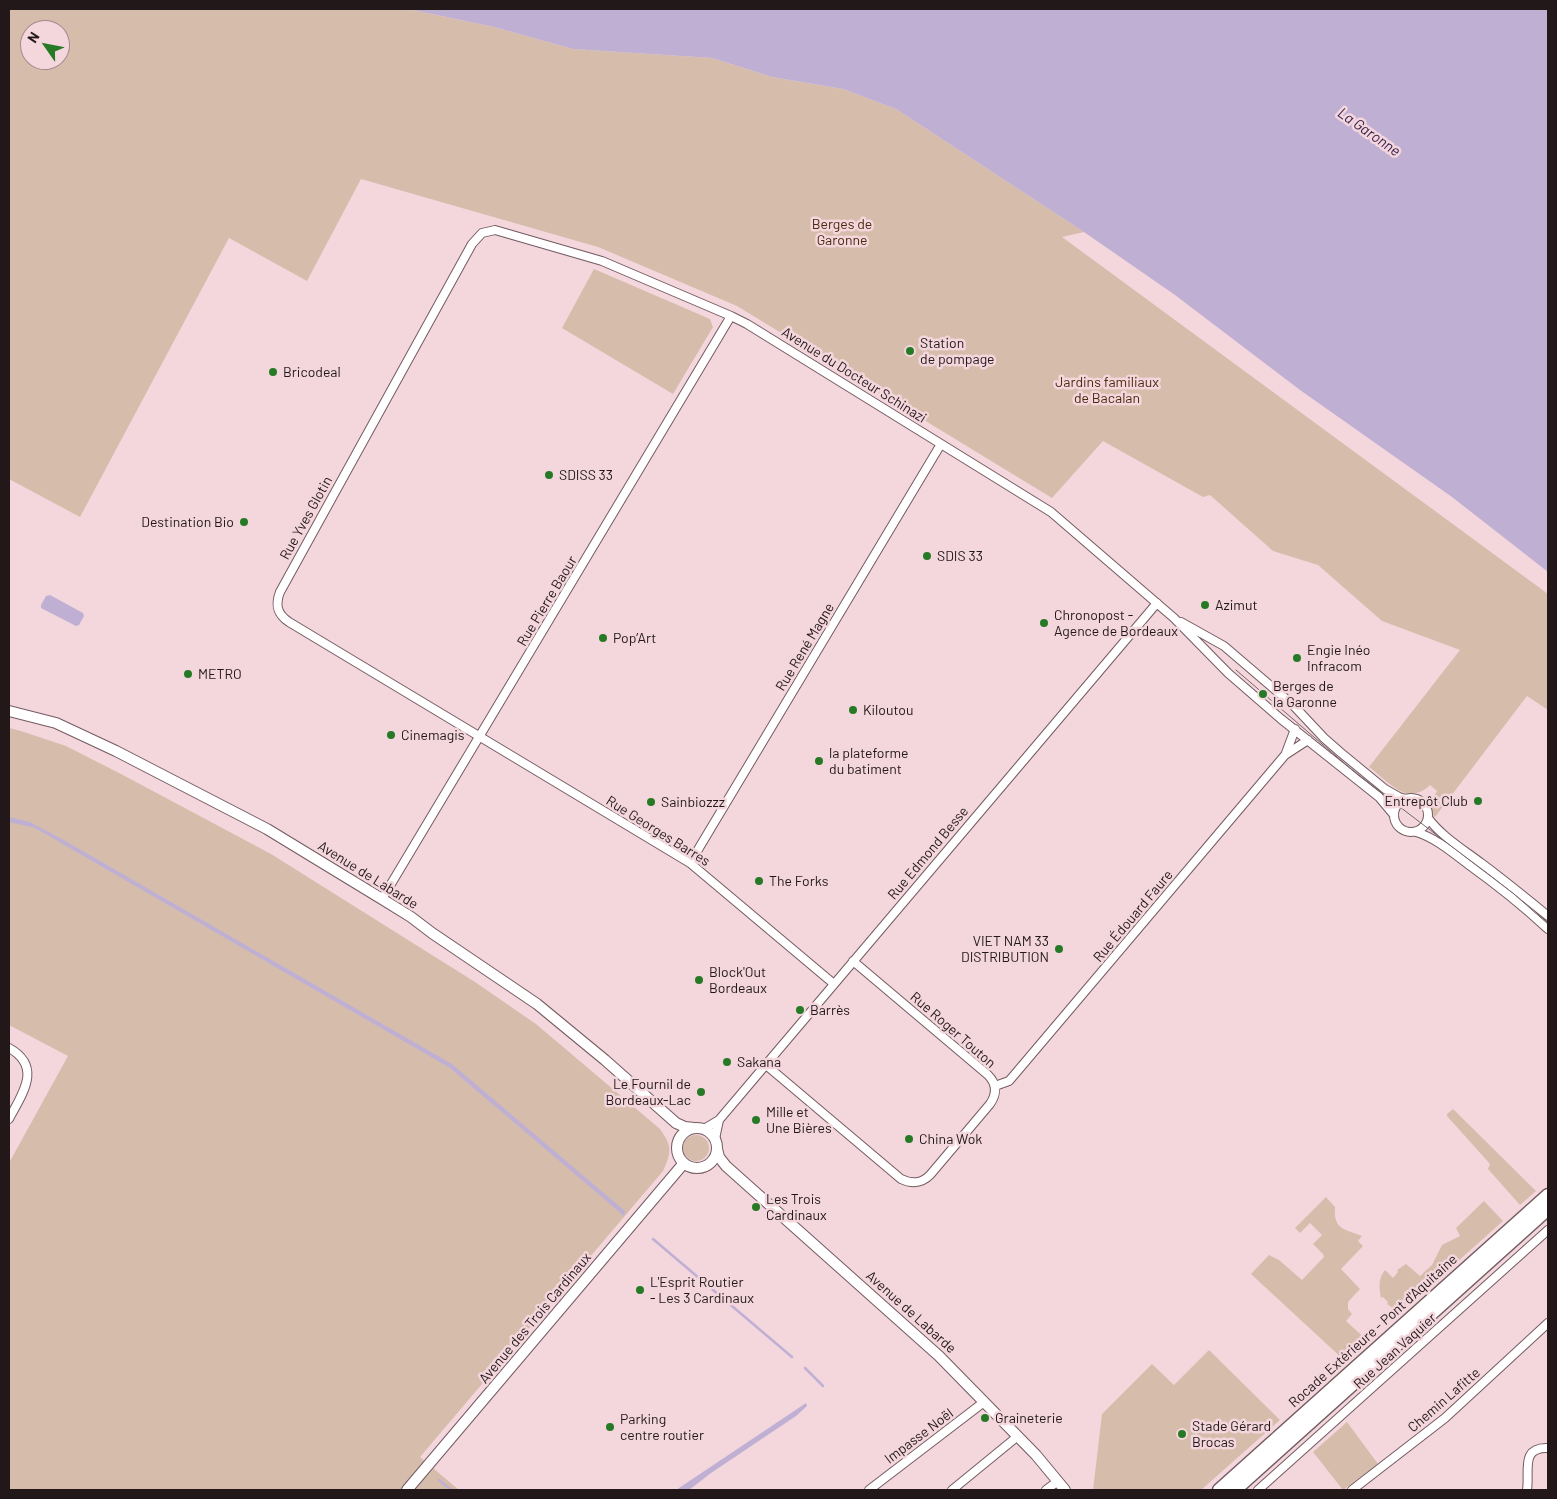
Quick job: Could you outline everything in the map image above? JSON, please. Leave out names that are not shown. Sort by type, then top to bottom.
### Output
[{"type":"highway","name":"Rocade Extérieure - Pont d'Aquitaine","points":[[1219,1490],[1548,1195]]},
{"type":"highway","points":[[1235,1490],[1548,1209]]},
{"type":"main road","name":"Avenue de Labarde","points":[[9,711],[56,723],[116,751],[281,837],[411,917],[537,1004],[598,1054],[676,1124],[699,1128]]},
{"type":"main road","points":[[676,1124],[679,1131],[678,1152],[684,1163],[697,1168],[716,1163],[726,1166]]},
{"type":"main road","points":[[679,1140],[685,1132],[699,1128],[716,1144],[714,1158],[707,1165]]},
{"type":"main road","name":"Avenue de Labarde","points":[[716,1144],[719,1156],[726,1166],[939,1356],[1018,1436],[1065,1490]]},
{"type":"main road","name":"Avenue des Trois Cardinaux","points":[[407,1490],[684,1163]]},
{"type":"street","name":"Avenue du Docteur Schinazi","points":[[482,232],[495,230],[602,261],[731,316],[747,324],[1051,512],[1174,618],[1228,673],[1379,797],[1394,815]]},
{"type":"street","name":"Rue Yves Glotin","points":[[480,737],[289,622],[279,614],[276,603],[280,592],[467,253],[482,232]]},
{"type":"street","name":"Rue Pierre Baour","points":[[382,899],[731,316]]},
{"type":"street","name":"Rue René Magne","points":[[690,863],[941,444]]},
{"type":"street","name":"Rue Edmond Besse","points":[[699,1128],[719,1120],[1157,603]]},
{"type":"street","name":"Avenue du Docteur Schinazi","points":[[1174,618],[1224,646],[1293,705],[1340,752],[1385,789],[1406,799]]},
{"type":"street","name":"Rue Édouard Faure","points":[[1285,755],[1295,729]]},
{"type":"street","name":"Rue Georges Barres","points":[[480,737],[690,863],[834,984]]},
{"type":"street","name":"Rue Édouard Faure","points":[[995,1086],[1009,1081],[1285,755],[1308,740]]},
{"type":"street","points":[[1416,832],[1425,826],[1428,812],[1422,802],[1412,798],[1406,799],[1397,805],[1394,815],[1394,820],[1400,829],[1405,832],[1416,832],[1428,837],[1458,856],[1512,897],[1548,929]]},
{"type":"street","points":[[1428,818],[1435,827],[1548,916]]},
{"type":"street","name":"Rue Roger Touton","points":[[766,1065],[901,1179],[913,1183],[925,1180],[930,1175],[990,1104],[995,1093],[995,1086],[988,1075],[853,961]]},
{"type":"street","points":[[9,1048],[18,1054],[24,1063],[28,1079],[25,1090],[9,1119]]},
{"type":"street","name":"Rue Edmond Besse","points":[[716,1144],[719,1120]]},
{"type":"street","name":"Rue Jean Vaquier","points":[[1258,1490],[1548,1230]]},
{"type":"street","name":"Chemin Lafitte","points":[[1352,1490],[1445,1418],[1548,1323]]},
{"type":"street","name":"Impasse Noël","points":[[869,1490],[984,1402]]},
{"type":"street","points":[[952,1490],[1018,1436]]},
{"type":"street","points":[[1527,1490],[1528,1460],[1532,1452],[1538,1448],[1548,1448]]},
{"type":"street","points":[[1046,1490],[1058,1481]]},
{"type":"green space","name":"Berges de Garonne","points":[[9,9],[408,9],[494,27],[573,49],[712,58],[772,77],[843,89],[896,109],[1084,232],[1062,237],[1548,594],[1548,710],[1527,696],[1435,817],[1431,807],[1437,791],[1430,785],[1414,794],[1406,793],[1398,790],[1369,767],[1460,650],[1382,621],[1318,565],[1273,551],[1210,495],[1203,497],[1103,441],[1052,498],[737,306],[598,247],[361,179],[307,281],[229,238],[80,517],[9,479]]},
{"type":"green space","points":[[594,269],[710,319],[713,327],[673,394],[562,328]]},
{"type":"green space","points":[[9,728],[66,746],[271,854],[475,982],[536,1024],[660,1129],[667,1140],[669,1154],[663,1171],[420,1457],[459,1490],[9,1490],[9,1163],[68,1056],[9,1025]]},
{"type":"green space","points":[[1453,1109],[1536,1191],[1520,1205],[1488,1169],[1490,1164],[1447,1116]]},
{"type":"green space","points":[[696,1135],[705,1139],[709,1148],[705,1157],[696,1161],[687,1157],[683,1148],[687,1139]]},
{"type":"green space","points":[[1326,1197],[1335,1207],[1336,1220],[1341,1228],[1362,1236],[1358,1241],[1363,1246],[1341,1269],[1360,1289],[1348,1302],[1348,1309],[1352,1314],[1346,1321],[1368,1341],[1345,1361],[1251,1274],[1269,1255],[1279,1260],[1302,1280],[1324,1257],[1313,1244],[1322,1235],[1310,1223],[1300,1233],[1295,1228]]},
{"type":"green space","points":[[1484,1201],[1503,1221],[1400,1313],[1387,1304],[1388,1302],[1383,1297],[1381,1298],[1380,1283],[1385,1270],[1393,1278],[1398,1272],[1397,1270],[1406,1264],[1420,1276],[1432,1265],[1442,1245],[1460,1236],[1456,1228]]},
{"type":"green space","name":"Stade Gérard Brocas","points":[[1209,1350],[1280,1420],[1201,1490],[1093,1490],[1102,1414],[1152,1364],[1174,1385]]},
{"type":"green space","points":[[1347,1422],[1378,1464],[1343,1490],[1313,1452]]},
{"type":"water","name":"La Garonne","points":[[408,9],[1548,9],[1548,572],[1452,497],[1300,390],[1175,295],[1084,232],[896,109],[843,89],[772,77],[712,58],[573,49],[494,27]]},
{"type":"water","points":[[50,595],[83,613],[84,616],[79,625],[76,626],[41,608],[46,596]]},
{"type":"water","points":[[9,817],[30,822],[62,839],[452,1064],[625,1211],[624,1216],[450,1068],[35,828],[9,822]]},
{"type":"water","points":[[806,1403],[807,1406],[796,1416],[689,1490],[676,1490]]},
{"type":"waterway","points":[[653,1239],[792,1357]]},
{"type":"waterway","points":[[805,1368],[823,1386]]},
{"type":"waterway","points":[[439,1480],[451,1490]]},
{"type":"tram line","points":[[1236,670],[1358,775],[1514,894],[1548,924]]},
{"type":"place","name":"Station de pompage","points":[[910,351]]},
{"type":"place","name":"Bricodeal","points":[[273,372]]},
{"type":"place","name":"SDISS 33","points":[[549,475]]},
{"type":"place","name":"Destination Bio","points":[[244,522]]},
{"type":"place","name":"SDIS 33","points":[[927,556]]},
{"type":"place","name":"Azimut","points":[[1205,605]]},
{"type":"place","name":"Chronopost - Agence de Bordeaux","points":[[1044,623]]},
{"type":"place","name":"Pop’Art","points":[[603,638]]},
{"type":"place","name":"Engie Inéo Infracom","points":[[1297,658]]},
{"type":"place","name":"METRO","points":[[188,674]]},
{"type":"place","name":"Berges de la Garonne","points":[[1263,694]]},
{"type":"place","name":"Kiloutou","points":[[853,710]]},
{"type":"place","name":"Cinemagis","points":[[391,735]]},
{"type":"place","name":"la plateforme du batiment","points":[[819,761]]},
{"type":"place","name":"Entrepôt Club","points":[[1478,801]]},
{"type":"place","name":"Sainbiozzz","points":[[651,802]]},
{"type":"place","name":"The Forks","points":[[759,881]]},
{"type":"place","name":"VIET NAM 33 DISTRIBUTION","points":[[1059,949]]},
{"type":"place","name":"Block'Out Bordeaux","points":[[699,980]]},
{"type":"place","name":"Barrès","points":[[800,1010]]},
{"type":"place","name":"Sakana","points":[[727,1062]]},
{"type":"place","name":"Le Fournil de Bordeaux-Lac","points":[[701,1092]]},
{"type":"place","name":"Mille et Une Bières","points":[[756,1120]]},
{"type":"place","name":"China Wok","points":[[909,1139]]},
{"type":"place","name":"Les Trois Cardinaux","points":[[756,1207]]},
{"type":"place","name":"L'Esprit Routier - Les 3 Cardinaux","points":[[640,1290]]},
{"type":"place","name":"Graineterie","points":[[985,1418]]},
{"type":"place","name":"Parking centre routier","points":[[610,1427]]},
{"type":"place","name":"Stade Gérard Brocas","points":[[1182,1434]]},
{"type":"park label","name":"Jardins familiaux de Bacalan","points":[[1107,390]]}]
